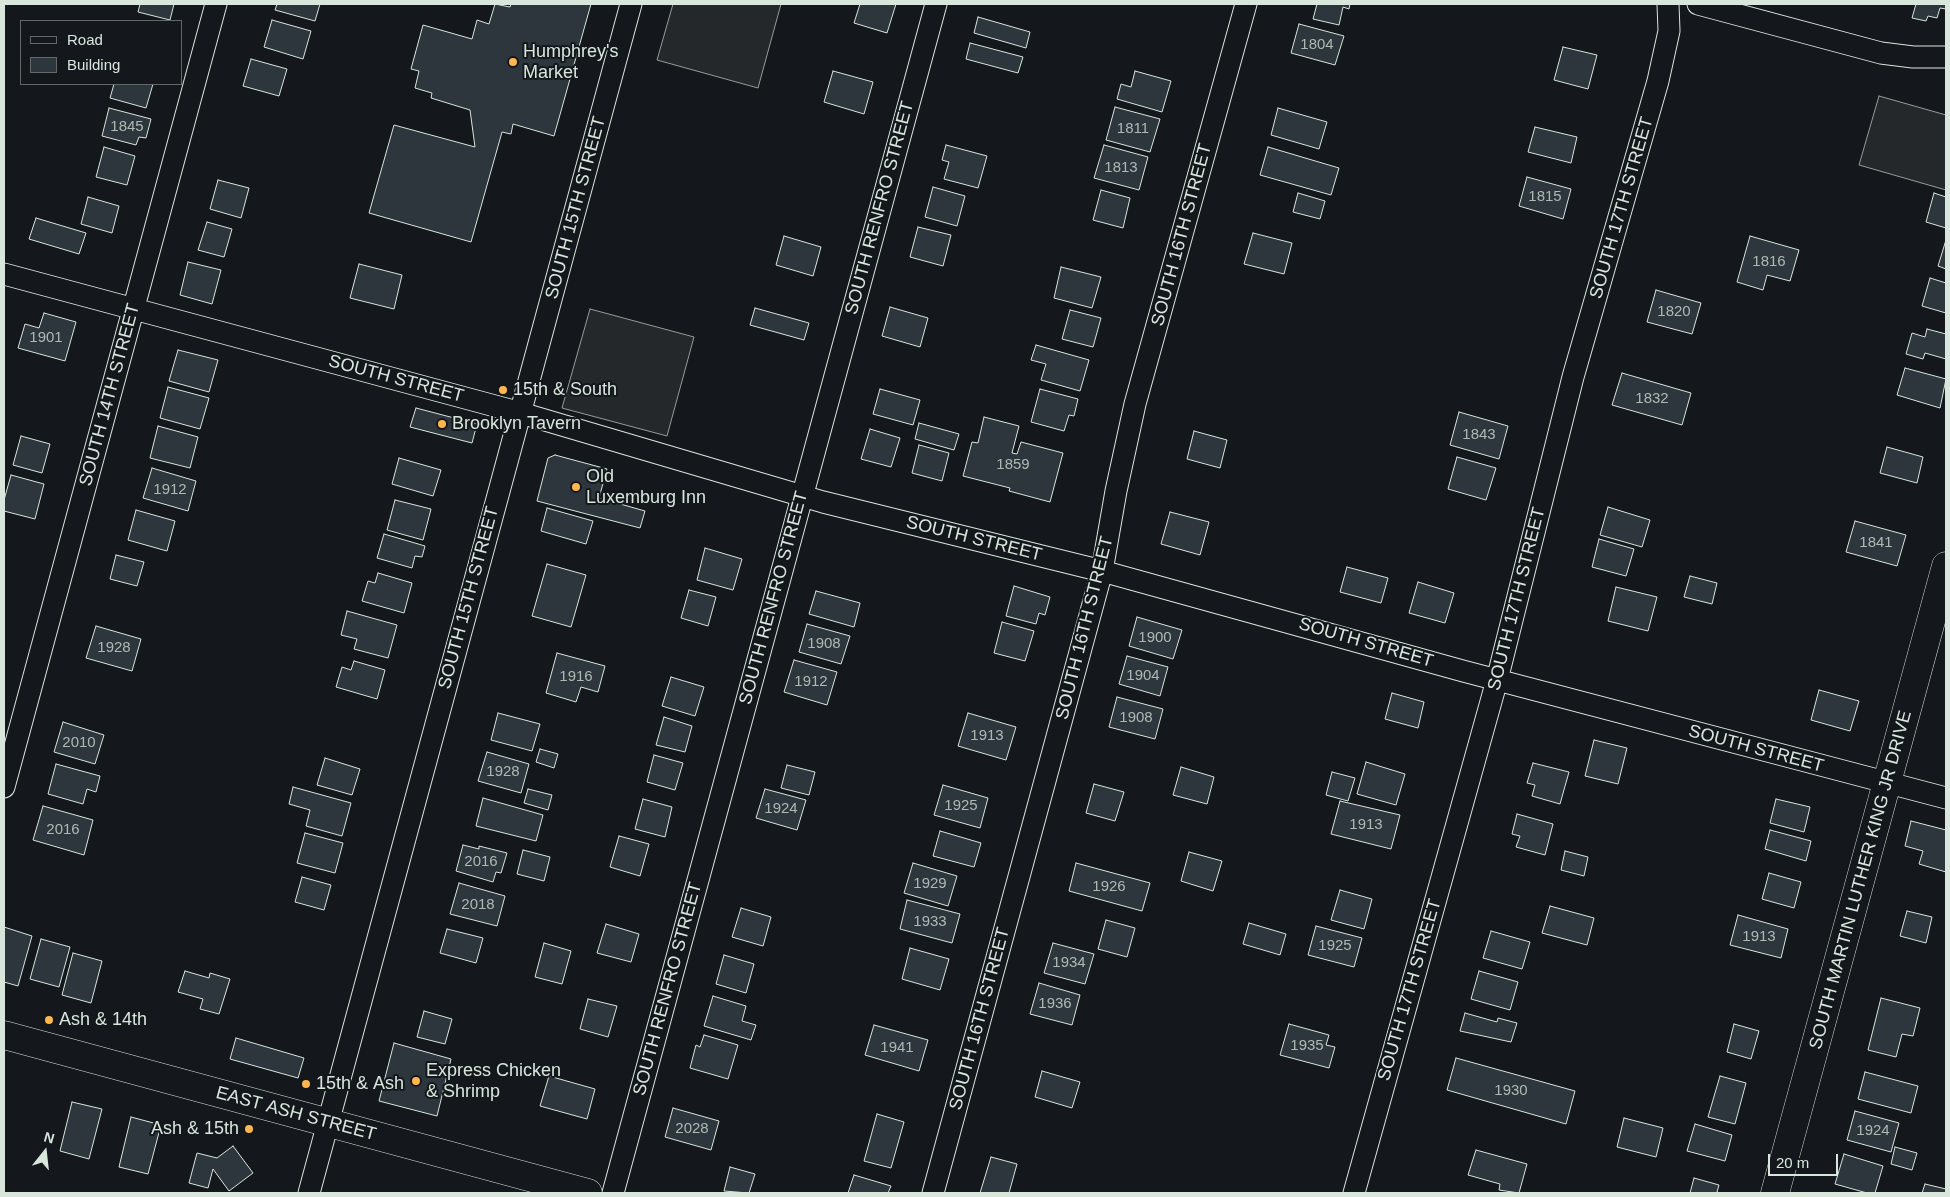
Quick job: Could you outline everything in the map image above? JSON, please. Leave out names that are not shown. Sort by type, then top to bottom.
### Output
[{"type":"street","name":"SOUTH 14TH STREET","points":[[4,787],[216,4]]},
{"type":"street","name":"SOUTH 15TH STREET","points":[[308,1193],[631,4]]},
{"type":"street","name":"SOUTH RENFRO STREET","points":[[612,1193],[936,4]]},
{"type":"street","name":"SOUTH 16TH STREET","points":[[933,1193],[1102,571],[1116,491],[1136,404],[1246,4]]},
{"type":"street","name":"SOUTH 17TH STREET","points":[[1354,1193],[1497,680],[1573,377],[1658,81],[1669,31],[1668,4]]},
{"type":"street","points":[[1698,4],[1881,53],[1913,57],[1946,57]]},
{"type":"street","name":"SOUTH STREET","points":[[4,274],[521,413],[802,496],[1102,571],[1497,680],[1946,798]]},
{"type":"street","name":"SOUTH MARTIN LUTHER KING JR DRIVE","points":[[1775,1193],[1946,566]]},
{"type":"street","name":"EAST ASH STREET","points":[[4,1035],[588,1193]]},
{"type":"shaded area","points":[[673,4],[781,4],[758,88],[657,60]]},
{"type":"shaded area","points":[[1879,96],[1946,115],[1946,190],[1859,165]]},
{"type":"shaded area","points":[[590,309],[694,337],[667,436],[562,408]]},
{"type":"building","points":[[140,4],[174,4],[170,20],[138,12]]},
{"type":"building","points":[[277,4],[320,4],[315,21],[275,10]]},
{"type":"building","points":[[495,4],[510,7],[511,4],[591,4],[554,136],[513,124],[511,134],[502,132],[471,242],[369,213],[394,125],[475,147],[470,110],[431,98],[432,93],[415,88],[419,71],[411,69],[423,25],[472,39],[477,20],[489,24]]},
{"type":"building","points":[[860,4],[896,4],[887,33],[854,23]]},
{"type":"building","points":[[1317,4],[1350,4],[1349,9],[1343,7],[1339,25],[1313,19]]},
{"type":"building","points":[[1916,4],[1946,4],[1946,9],[1940,8],[1937,18],[1928,16],[1926,21],[1912,18]]},
{"type":"building","points":[[978,17],[1030,32],[1026,48],[974,33]]},
{"type":"building","points":[[272,20],[311,31],[303,59],[264,47]]},
{"type":"building","points":[[1299,24],[1344,36],[1335,65],[1291,53]]},
{"type":"building","points":[[970,43],[1023,57],[1018,73],[966,59]]},
{"type":"building","points":[[1563,47],[1597,55],[1588,89],[1554,80]]},
{"type":"building","points":[[251,59],[287,69],[279,96],[243,86]]},
{"type":"building","points":[[833,71],[873,82],[864,114],[824,102]]},
{"type":"building","points":[[1135,71],[1171,81],[1162,112],[1117,99],[1121,84],[1131,87]]},
{"type":"building","points":[[114,85],[153,85],[146,108],[110,98]]},
{"type":"building","points":[[1115,107],[1160,119],[1150,152],[1106,140]]},
{"type":"building","points":[[109,108],[151,119],[146,138],[139,137],[136,145],[102,136]]},
{"type":"building","points":[[1278,108],[1327,122],[1319,149],[1271,135]]},
{"type":"building","points":[[1535,127],[1577,137],[1571,163],[1528,152]]},
{"type":"building","points":[[946,145],[987,156],[978,188],[944,179],[949,162],[942,160]]},
{"type":"building","points":[[1104,145],[1148,157],[1139,190],[1094,178]]},
{"type":"building","points":[[104,147],[135,156],[127,185],[96,177]]},
{"type":"building","points":[[1268,147],[1339,168],[1331,195],[1260,175]]},
{"type":"building","points":[[1527,177],[1571,189],[1563,219],[1519,206]]},
{"type":"building","points":[[218,180],[249,188],[241,218],[210,209]]},
{"type":"building","points":[[933,187],[965,196],[957,226],[925,217]]},
{"type":"building","points":[[1101,190],[1130,198],[1123,228],[1093,220]]},
{"type":"building","points":[[1298,193],[1325,201],[1320,219],[1293,212]]},
{"type":"building","points":[[1934,193],[1946,197],[1946,228],[1926,222]]},
{"type":"building","points":[[88,197],[119,206],[112,233],[81,224]]},
{"type":"building","points":[[36,218],[86,233],[79,254],[29,239]]},
{"type":"building","points":[[207,222],[232,229],[224,257],[198,250]]},
{"type":"building","points":[[918,227],[951,235],[943,266],[910,257]]},
{"type":"building","points":[[1253,233],[1292,243],[1284,274],[1244,264]]},
{"type":"building","points":[[784,236],[821,247],[813,276],[776,265]]},
{"type":"building","points":[[1750,236],[1799,250],[1790,281],[1767,275],[1763,290],[1737,282]]},
{"type":"building","points":[[1946,240],[1946,269],[1938,266]]},
{"type":"building","points":[[188,262],[221,270],[212,304],[180,295]]},
{"type":"building","points":[[359,264],[402,275],[394,309],[350,298]]},
{"type":"building","points":[[1061,267],[1101,277],[1092,308],[1054,298]]},
{"type":"building","points":[[1930,278],[1946,283],[1946,313],[1922,306]]},
{"type":"building","points":[[1656,290],[1701,303],[1692,334],[1647,322]]},
{"type":"building","points":[[890,307],[928,318],[920,347],[882,336]]},
{"type":"building","points":[[755,308],[809,323],[804,340],[750,325]]},
{"type":"building","points":[[1070,310],[1101,318],[1093,347],[1062,339]]},
{"type":"building","points":[[44,313],[76,322],[65,361],[18,348],[25,324],[39,328]]},
{"type":"building","points":[[1927,329],[1946,334],[1946,359],[1925,353],[1923,359],[1906,354],[1912,333],[1925,337]]},
{"type":"building","points":[[1036,345],[1089,360],[1080,391],[1041,380],[1046,364],[1031,360]]},
{"type":"building","points":[[178,350],[218,360],[209,392],[169,381]]},
{"type":"building","points":[[1905,368],[1946,379],[1940,408],[1897,395]]},
{"type":"building","points":[[1622,373],[1691,393],[1682,425],[1612,405]]},
{"type":"building","points":[[168,387],[209,398],[200,429],[160,418]]},
{"type":"building","points":[[880,389],[920,400],[913,425],[873,414]]},
{"type":"building","points":[[1040,389],[1078,399],[1074,416],[1069,415],[1064,431],[1031,422]]},
{"type":"building","points":[[416,408],[477,424],[472,443],[410,427]]},
{"type":"building","points":[[1459,412],[1508,426],[1499,459],[1450,445]]},
{"type":"building","points":[[984,417],[1019,426],[1012,453],[1017,454],[1021,442],[1063,453],[1050,502],[1009,491],[1010,488],[963,476],[972,442],[978,443]]},
{"type":"building","points":[[919,423],[959,434],[954,450],[915,439]]},
{"type":"building","points":[[158,426],[198,437],[190,468],[150,458]]},
{"type":"building","points":[[870,429],[900,438],[891,467],[861,459]]},
{"type":"building","points":[[1194,431],[1227,440],[1220,468],[1187,459]]},
{"type":"building","points":[[21,436],[50,444],[42,473],[13,465]]},
{"type":"building","points":[[919,445],[949,453],[942,481],[912,473]]},
{"type":"building","points":[[1887,447],[1923,457],[1917,483],[1880,473]]},
{"type":"building","points":[[555,455],[607,469],[599,498],[645,511],[640,528],[537,501],[548,458]]},
{"type":"building","points":[[1457,457],[1496,468],[1486,500],[1448,489]]},
{"type":"building","points":[[399,458],[441,470],[433,496],[392,484]]},
{"type":"building","points":[[152,468],[196,481],[188,511],[143,498]]},
{"type":"building","points":[[11,475],[44,484],[35,519],[4,511],[4,500]]},
{"type":"building","points":[[395,500],[431,509],[423,540],[387,530]]},
{"type":"building","points":[[1608,507],[1650,520],[1642,547],[1600,535]]},
{"type":"building","points":[[547,508],[593,521],[586,544],[541,531]]},
{"type":"building","points":[[136,510],[175,521],[167,551],[128,540]]},
{"type":"building","points":[[1170,512],[1209,522],[1200,555],[1161,544]]},
{"type":"building","points":[[1855,521],[1906,535],[1897,566],[1846,552]]},
{"type":"building","points":[[384,534],[425,546],[422,557],[415,556],[412,568],[377,558]]},
{"type":"building","points":[[1599,539],[1634,549],[1626,576],[1592,567]]},
{"type":"building","points":[[705,548],[742,559],[733,590],[697,580]]},
{"type":"building","points":[[116,555],[144,562],[137,586],[110,579]]},
{"type":"building","points":[[547,564],[586,575],[571,627],[532,616]]},
{"type":"building","points":[[1347,567],[1388,578],[1381,603],[1340,592]]},
{"type":"building","points":[[378,573],[412,583],[404,613],[362,601],[368,581],[375,583]]},
{"type":"building","points":[[1690,576],[1717,583],[1712,604],[1684,597]]},
{"type":"building","points":[[1418,582],[1454,593],[1445,623],[1409,613]]},
{"type":"building","points":[[1014,586],[1050,597],[1045,615],[1039,613],[1036,624],[1006,616]]},
{"type":"building","points":[[1616,587],[1657,597],[1648,631],[1608,621]]},
{"type":"building","points":[[689,590],[716,597],[708,626],[681,618]]},
{"type":"building","points":[[816,591],[860,603],[854,627],[809,614]]},
{"type":"building","points":[[347,611],[397,625],[388,658],[354,649],[357,639],[341,635]]},
{"type":"building","points":[[1137,617],[1182,630],[1173,659],[1129,646]]},
{"type":"building","points":[[1002,622],[1034,631],[1025,661],[994,653]]},
{"type":"building","points":[[807,624],[850,636],[841,664],[799,652]]},
{"type":"building","points":[[96,626],[141,639],[132,671],[86,658]]},
{"type":"building","points":[[557,653],[605,666],[598,692],[581,687],[576,702],[546,693]]},
{"type":"building","points":[[1127,656],[1168,667],[1160,696],[1119,684]]},
{"type":"building","points":[[794,660],[837,672],[827,705],[784,692]]},
{"type":"building","points":[[354,661],[385,670],[377,699],[336,687],[342,667],[351,670]]},
{"type":"building","points":[[671,677],[704,687],[695,716],[662,706]]},
{"type":"building","points":[[1819,690],[1859,701],[1850,731],[1811,720]]},
{"type":"building","points":[[1392,693],[1424,702],[1418,728],[1385,719]]},
{"type":"building","points":[[1117,697],[1163,709],[1155,739],[1109,727]]},
{"type":"building","points":[[498,713],[540,724],[532,751],[491,740]]},
{"type":"building","points":[[968,713],[1016,727],[1006,760],[958,746]]},
{"type":"building","points":[[664,717],[692,726],[685,752],[656,745]]},
{"type":"building","points":[[63,722],[104,735],[95,764],[54,752]]},
{"type":"building","points":[[1594,740],[1627,748],[1618,784],[1585,776]]},
{"type":"building","points":[[540,749],[558,754],[554,768],[536,762]]},
{"type":"building","points":[[487,752],[529,764],[521,793],[478,781]]},
{"type":"building","points":[[654,755],[683,763],[675,790],[647,782]]},
{"type":"building","points":[[325,758],[360,769],[352,795],[317,785]]},
{"type":"building","points":[[1366,762],[1405,774],[1396,805],[1357,794]]},
{"type":"building","points":[[1533,763],[1569,772],[1560,804],[1532,796],[1535,785],[1527,783]]},
{"type":"building","points":[[56,764],[100,776],[96,792],[87,789],[83,804],[48,794]]},
{"type":"building","points":[[787,765],[815,772],[809,795],[781,788]]},
{"type":"building","points":[[1181,767],[1214,777],[1207,804],[1173,795]]},
{"type":"building","points":[[1332,772],[1355,778],[1348,801],[1326,795]]},
{"type":"building","points":[[1094,784],[1124,792],[1115,821],[1086,813]]},
{"type":"building","points":[[943,785],[988,798],[980,828],[934,815]]},
{"type":"building","points":[[293,787],[351,803],[342,836],[306,826],[310,810],[289,804]]},
{"type":"building","points":[[528,789],[552,795],[548,810],[524,803]]},
{"type":"building","points":[[765,789],[806,800],[797,830],[756,818]]},
{"type":"building","points":[[483,798],[543,815],[536,841],[476,826]]},
{"type":"building","points":[[643,799],[672,807],[665,837],[635,829]]},
{"type":"building","points":[[1776,799],[1810,807],[1804,832],[1770,823]]},
{"type":"building","points":[[1340,801],[1400,815],[1391,849],[1331,834]]},
{"type":"building","points":[[43,806],[93,820],[84,855],[33,840]]},
{"type":"building","points":[[1517,814],[1553,824],[1545,855],[1516,847],[1520,836],[1512,834]]},
{"type":"building","points":[[1911,821],[1946,830],[1946,872],[1919,864],[1923,851],[1905,846]]},
{"type":"building","points":[[1770,830],[1811,841],[1806,861],[1765,849]]},
{"type":"building","points":[[940,831],[981,843],[974,867],[933,856]]},
{"type":"building","points":[[305,833],[343,843],[335,873],[297,863]]},
{"type":"building","points":[[619,836],[649,844],[640,876],[610,867]]},
{"type":"building","points":[[463,845],[479,849],[479,846],[507,853],[501,873],[496,872],[493,882],[456,871]]},
{"type":"building","points":[[523,850],[550,857],[544,881],[517,874]]},
{"type":"building","points":[[1565,851],[1588,857],[1584,876],[1561,870]]},
{"type":"building","points":[[1189,852],[1222,861],[1213,891],[1181,881]]},
{"type":"building","points":[[913,863],[957,876],[948,906],[904,893]]},
{"type":"building","points":[[1076,863],[1150,883],[1142,911],[1069,891]]},
{"type":"building","points":[[1769,873],[1801,882],[1794,908],[1762,899]]},
{"type":"building","points":[[302,877],[331,885],[324,910],[295,902]]},
{"type":"building","points":[[459,883],[505,896],[497,926],[450,914]]},
{"type":"building","points":[[1340,890],[1372,899],[1364,929],[1331,920]]},
{"type":"building","points":[[907,900],[960,914],[952,943],[900,929]]},
{"type":"building","points":[[1550,906],[1594,918],[1587,945],[1542,933]]},
{"type":"building","points":[[741,908],[771,917],[763,946],[732,937]]},
{"type":"building","points":[[1907,911],[1932,917],[1926,943],[1900,936]]},
{"type":"building","points":[[1738,915],[1788,929],[1781,958],[1730,945]]},
{"type":"building","points":[[1106,920],[1135,928],[1127,957],[1098,949]]},
{"type":"building","points":[[1249,923],[1286,934],[1280,955],[1243,944]]},
{"type":"building","points":[[606,924],[639,934],[631,962],[597,953]]},
{"type":"building","points":[[1316,926],[1362,938],[1354,967],[1308,955]]},
{"type":"building","points":[[4,927],[32,936],[18,986],[4,982]]},
{"type":"building","points":[[447,929],[483,938],[476,963],[440,953]]},
{"type":"building","points":[[1491,931],[1530,942],[1522,969],[1483,958]]},
{"type":"building","points":[[41,939],[70,947],[59,987],[30,979]]},
{"type":"building","points":[[544,943],[571,951],[562,984],[535,977]]},
{"type":"building","points":[[1053,943],[1094,954],[1085,984],[1044,973]]},
{"type":"building","points":[[910,948],[949,959],[940,990],[902,979]]},
{"type":"building","points":[[73,953],[102,961],[91,1003],[62,995]]},
{"type":"building","points":[[724,955],[754,964],[746,993],[716,984]]},
{"type":"building","points":[[185,971],[209,978],[210,973],[230,979],[219,1014],[200,1009],[203,999],[178,992]]},
{"type":"building","points":[[1479,971],[1518,982],[1510,1010],[1471,999]]},
{"type":"building","points":[[1039,983],[1080,995],[1072,1025],[1030,1014]]},
{"type":"building","points":[[713,996],[746,1006],[742,1021],[756,1025],[751,1040],[704,1026]]},
{"type":"building","points":[[1881,998],[1920,1008],[1913,1036],[1902,1034],[1896,1057],[1868,1050]]},
{"type":"building","points":[[588,999],[617,1006],[608,1037],[580,1029]]},
{"type":"building","points":[[424,1011],[452,1019],[445,1044],[417,1037]]},
{"type":"building","points":[[1465,1013],[1497,1022],[1498,1018],[1517,1023],[1511,1042],[1460,1031]]},
{"type":"building","points":[[1289,1024],[1329,1035],[1326,1045],[1335,1047],[1329,1068],[1280,1055]]},
{"type":"building","points":[[1734,1024],[1759,1031],[1751,1059],[1727,1052]]},
{"type":"building","points":[[874,1025],[928,1040],[919,1071],[865,1055]]},
{"type":"building","points":[[704,1035],[738,1045],[728,1079],[690,1068],[696,1045],[700,1047]]},
{"type":"building","points":[[236,1038],[304,1058],[298,1078],[230,1059]]},
{"type":"building","points":[[394,1043],[451,1059],[437,1116],[379,1101]]},
{"type":"building","points":[[1456,1058],[1575,1091],[1566,1124],[1447,1090]]},
{"type":"building","points":[[1042,1071],[1080,1082],[1072,1108],[1035,1097]]},
{"type":"building","points":[[1865,1072],[1918,1086],[1911,1113],[1858,1099]]},
{"type":"building","points":[[549,1076],[595,1089],[587,1119],[540,1106]]},
{"type":"building","points":[[1720,1076],[1746,1083],[1735,1124],[1708,1117]]},
{"type":"building","points":[[72,1102],[102,1109],[89,1159],[60,1151]]},
{"type":"building","points":[[673,1108],[719,1121],[711,1150],[665,1137]]},
{"type":"building","points":[[1855,1111],[1899,1123],[1891,1152],[1847,1140]]},
{"type":"building","points":[[877,1114],[904,1122],[891,1168],[864,1161]]},
{"type":"building","points":[[131,1117],[161,1125],[148,1174],[119,1167]]},
{"type":"building","points":[[1624,1118],[1663,1128],[1656,1157],[1617,1147]]},
{"type":"building","points":[[1695,1124],[1732,1135],[1725,1161],[1687,1151]]},
{"type":"building","points":[[233,1146],[253,1173],[229,1191],[213,1169],[208,1188],[189,1183],[197,1153],[217,1158]]},
{"type":"building","points":[[1895,1147],[1917,1153],[1912,1170],[1891,1164]]},
{"type":"building","points":[[1476,1150],[1527,1164],[1519,1193],[1499,1190],[1500,1184],[1468,1175]]},
{"type":"building","points":[[1844,1154],[1883,1166],[1875,1193],[1867,1193],[1835,1184]]},
{"type":"building","points":[[991,1157],[1017,1164],[1009,1193],[980,1193]]},
{"type":"building","points":[[730,1167],[755,1174],[749,1193],[724,1191]]},
{"type":"building","points":[[854,1175],[891,1186],[888,1193],[848,1193]]},
{"type":"building","points":[[1694,1178],[1719,1185],[1717,1192],[1720,1193],[1690,1193]]},
{"type":"building","points":[[1925,1184],[1946,1189],[1946,1193],[1922,1193]]},
{"type":"place","name":"Humphrey's Market","points":[[513,62]]},
{"type":"place","name":"15th & South","points":[[503,390]]},
{"type":"place","name":"Brooklyn Tavern","points":[[442,424]]},
{"type":"place","name":"Old Luxemburg Inn","points":[[576,487]]},
{"type":"place","name":"Ash & 14th","points":[[49,1020]]},
{"type":"place","name":"Express Chicken & Shrimp","points":[[416,1081]]},
{"type":"place","name":"15th & Ash","points":[[306,1084]]},
{"type":"place","name":"Ash & 15th","points":[[249,1129]]}]
